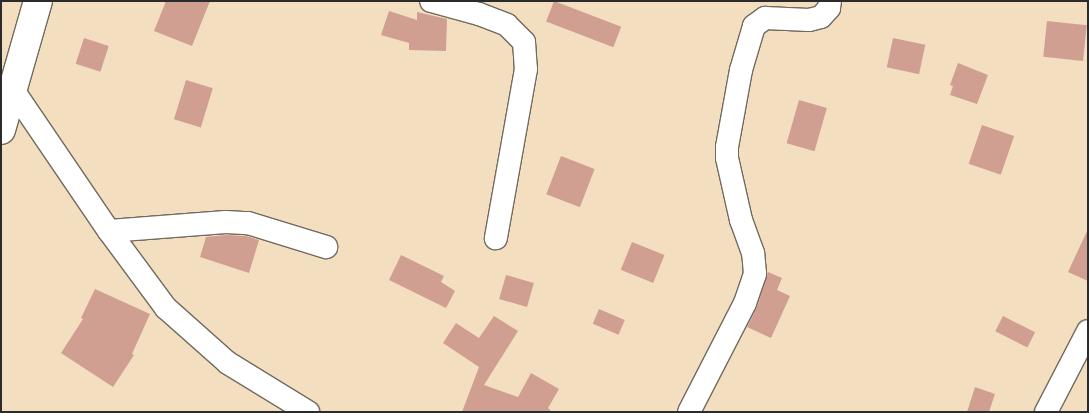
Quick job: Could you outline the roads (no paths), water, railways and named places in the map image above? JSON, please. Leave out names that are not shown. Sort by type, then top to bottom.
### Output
[{"type":"main road","points":[[1,130],[7,91],[38,1]]},
{"type":"street","points":[[431,1],[481,8],[507,25],[524,42],[526,69],[496,238]]},
{"type":"street","points":[[689,412],[745,303],[755,274],[753,253],[741,220],[727,158],[727,147],[740,70],[754,26],[765,18],[809,20],[821,17],[829,8],[830,1]]},
{"type":"street","points":[[7,91],[166,308],[228,363],[308,412]]},
{"type":"street","points":[[109,231],[226,222],[241,223],[326,247]]},
{"type":"street","points":[[1046,412],[1088,331]]}]
